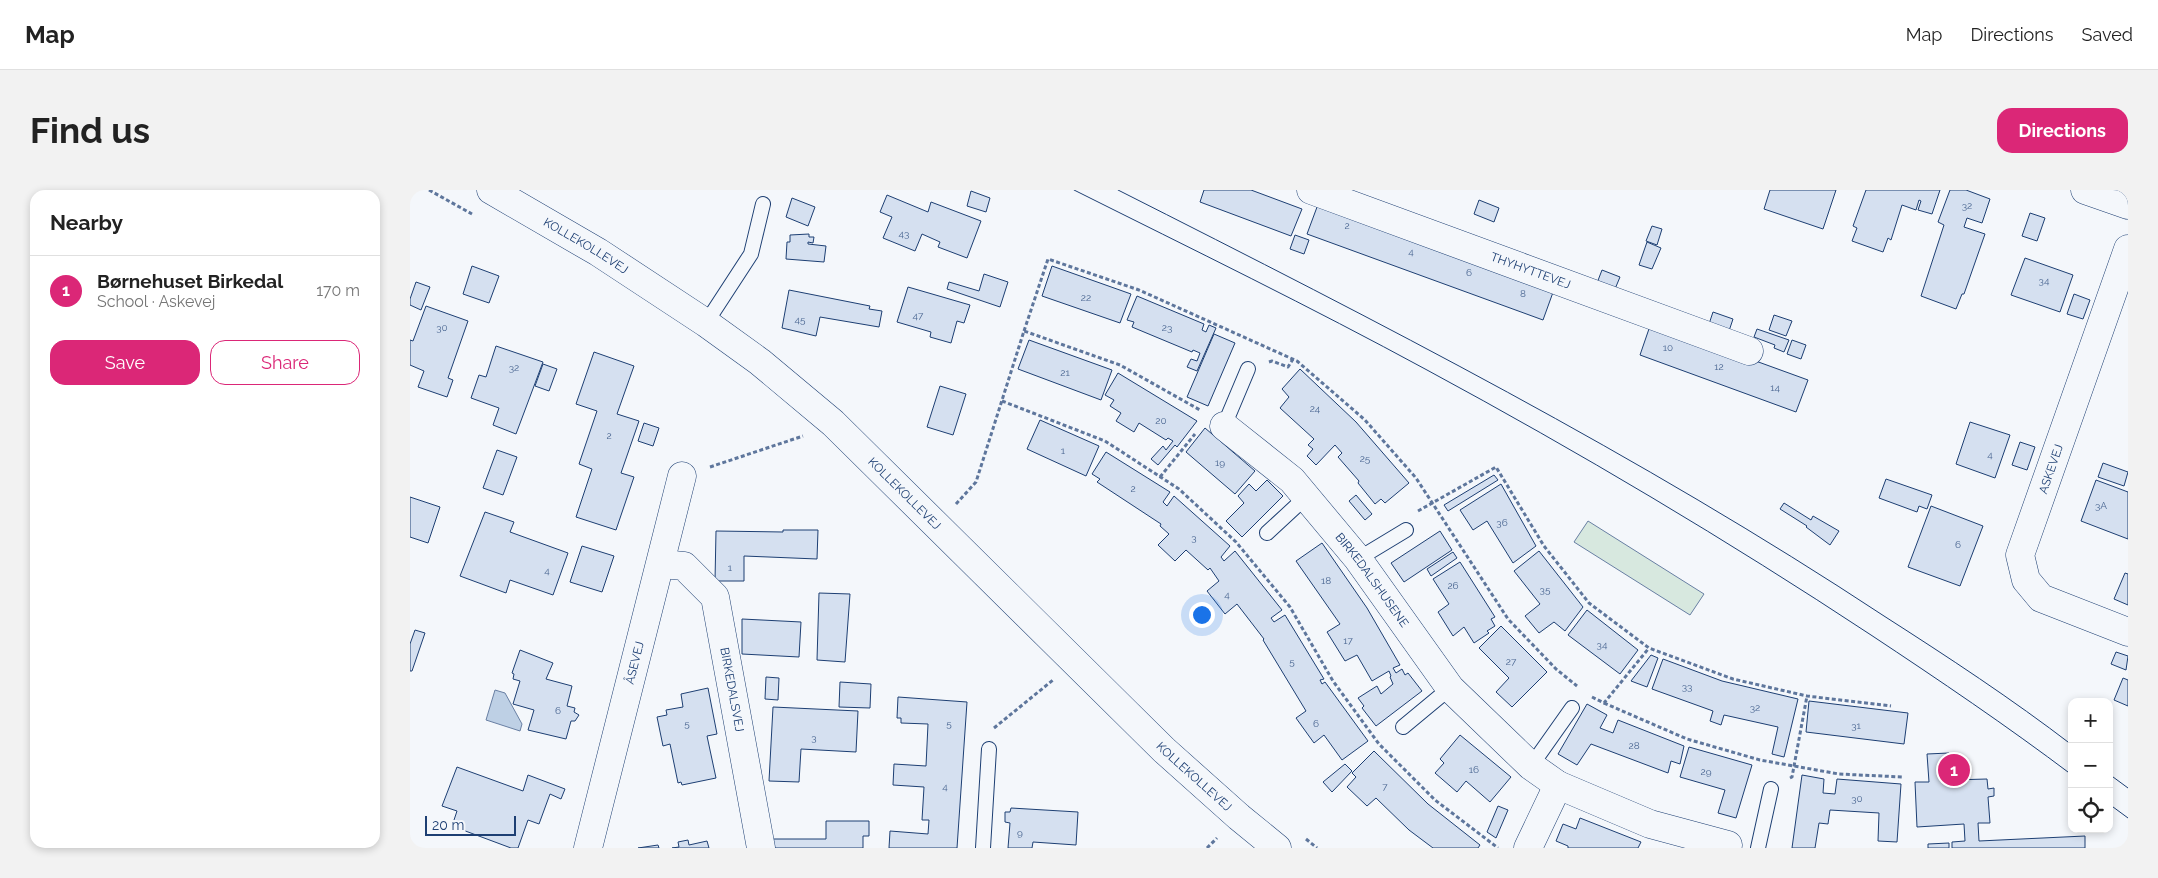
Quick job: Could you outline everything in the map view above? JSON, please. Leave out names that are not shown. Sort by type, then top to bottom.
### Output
[{"type":"street","name":"KOLLEKOLLEVEJ","points":[[491,190],[598,252],[706,323],[760,362],[833,423],[1164,750],[1277,848]]},
{"type":"street","name":"THYHYTTEVEJ","points":[[1311,190],[1749,351]]},
{"type":"street","points":[[2085,190],[2128,205]]},
{"type":"street","name":"ASKEVEJ","points":[[2128,249],[2020,555],[2026,580],[2041,598],[2128,632]]},
{"type":"street","name":"BIRKEDALSHUSENE","points":[[1217,421],[1292,480],[1358,559],[1450,688],[1531,766],[1558,785],[1650,824],[1684,841],[1734,847]]},
{"type":"street","name":"ÅSEVEJ","points":[[588,848],[682,476]]},
{"type":"street","name":"BIRKEDALSVEJ","points":[[661,564],[684,566],[715,597],[761,848]]},
{"type":"street","points":[[1528,848],[1558,785]]},
{"type":"lane","points":[[706,323],[751,254],[763,204]]},
{"type":"lane","points":[[1217,421],[1248,369]]},
{"type":"lane","points":[[1267,533],[1306,497]]},
{"type":"lane","points":[[1358,559],[1406,530]]},
{"type":"lane","points":[[1403,727],[1450,688]]},
{"type":"lane","points":[[1531,766],[1572,708]]},
{"type":"lane","points":[[983,848],[989,749]]},
{"type":"lane","points":[[1758,848],[1771,789]]},
{"type":"path","points":[[429,190],[476,217]]},
{"type":"path","points":[[936,524],[976,482],[1048,259],[1139,290],[1293,359],[1365,420],[1416,478],[1508,619],[1556,669],[1588,696],[1687,739],[1760,760],[1839,774],[1902,777]]},
{"type":"path","points":[[1024,332],[1120,365],[1217,421],[1160,477]]},
{"type":"path","points":[[1248,369],[1272,361],[1288,367],[1293,359]]},
{"type":"path","points":[[1002,401],[1105,441],[1179,488],[1236,542],[1290,607],[1334,681],[1379,744],[1435,800],[1498,848]]},
{"type":"path","points":[[682,476],[806,435],[799,429]]},
{"type":"path","points":[[1406,530],[1417,512],[1496,467],[1544,546],[1588,603],[1649,648],[1733,679],[1807,696],[1891,706]]},
{"type":"path","points":[[1604,703],[1649,648]]},
{"type":"path","points":[[989,749],[989,732],[1056,678]]},
{"type":"path","points":[[1572,708],[1588,696]]},
{"type":"path","points":[[1771,789],[1792,776],[1807,696]]},
{"type":"path","points":[[1210,831],[1224,843]]},
{"type":"shaded area","points":[[1588,521],[1704,594],[1690,615],[1574,542]]},
{"type":"water","points":[[495,690],[505,693],[522,724],[520,731],[486,720]]},
{"type":"building","points":[[1204,190],[1251,190],[1302,209],[1291,236],[1200,202]]},
{"type":"building","points":[[1770,190],[1836,190],[1823,229],[1764,209]]},
{"type":"building","points":[[1866,190],[1940,190],[1932,214],[1918,210],[1921,201],[1919,200],[1916,210],[1902,205],[1891,240],[1888,238],[1883,252],[1852,241],[1857,228],[1853,226]]},
{"type":"building","points":[[1950,190],[1966,190],[1990,199],[1982,223],[1967,218],[1964,227],[1985,234],[1964,294],[1962,294],[1956,309],[1921,296],[1944,225],[1938,222]]},
{"type":"building","points":[[971,191],[990,198],[986,212],[967,206]]},
{"type":"building","points":[[887,195],[928,212],[931,202],[981,221],[967,258],[938,247],[940,242],[922,234],[915,251],[883,238],[892,217],[880,212]]},
{"type":"building","points":[[792,198],[815,207],[808,226],[786,217]]},
{"type":"building","points":[[1320,199],[1556,284],[1543,320],[1307,234]]},
{"type":"building","points":[[1479,200],[1499,208],[1494,222],[1474,214]]},
{"type":"building","points":[[2030,213],[2045,218],[2037,241],[2022,236]]},
{"type":"building","points":[[1652,226],[1662,229],[1657,245],[1646,241]]},
{"type":"building","points":[[809,234],[809,237],[814,237],[813,243],[808,242],[808,244],[826,246],[824,262],[786,259],[787,242],[790,242],[790,235]]},
{"type":"building","points":[[1295,235],[1309,240],[1304,254],[1290,249]]},
{"type":"building","points":[[1647,242],[1661,248],[1652,269],[1639,265]]},
{"type":"building","points":[[2025,258],[2073,275],[2060,312],[2011,295]]},
{"type":"building","points":[[472,266],[499,276],[489,303],[463,294]]},
{"type":"building","points":[[1052,266],[1131,294],[1120,323],[1042,296]]},
{"type":"building","points":[[1602,270],[1620,277],[1615,289],[1597,283]]},
{"type":"building","points":[[984,274],[1008,282],[1000,307],[947,289],[949,282],[979,291]]},
{"type":"building","points":[[416,282],[430,287],[421,310],[410,305],[410,299]]},
{"type":"building","points":[[908,287],[970,305],[964,323],[957,321],[951,343],[930,337],[931,332],[897,322]]},
{"type":"building","points":[[789,290],[870,306],[869,309],[882,311],[879,327],[820,317],[816,336],[782,328]]},
{"type":"building","points":[[2074,294],[2090,300],[2083,319],[2067,314]]},
{"type":"building","points":[[1137,296],[1204,324],[1202,330],[1206,332],[1209,325],[1216,328],[1197,371],[1187,367],[1191,359],[1197,361],[1200,353],[1193,350],[1192,352],[1132,327],[1134,322],[1127,320]]},
{"type":"building","points":[[426,306],[468,321],[448,378],[453,380],[447,397],[418,387],[424,371],[410,365],[410,340],[413,341]]},
{"type":"building","points":[[1713,312],[1733,319],[1729,331],[1709,324]]},
{"type":"building","points":[[1774,315],[1792,321],[1786,336],[1769,330]]},
{"type":"building","points":[[1651,323],[1808,380],[1796,412],[1640,355]]},
{"type":"building","points":[[1757,329],[1789,340],[1784,352],[1774,348],[1775,345],[1754,337]]},
{"type":"building","points":[[1214,334],[1235,343],[1208,406],[1187,397]]},
{"type":"building","points":[[1029,340],[1112,370],[1101,400],[1018,369]]},
{"type":"building","points":[[1792,340],[1806,345],[1801,359],[1787,354]]},
{"type":"building","points":[[496,346],[543,362],[516,434],[493,425],[499,408],[471,398],[479,375],[486,377]]},
{"type":"building","points":[[594,352],[634,366],[617,414],[639,421],[621,473],[634,477],[616,530],[576,517],[592,469],[579,464],[597,411],[576,404]]},
{"type":"building","points":[[543,364],[557,369],[549,391],[535,386]]},
{"type":"building","points":[[1300,369],[1356,422],[1409,483],[1385,503],[1381,499],[1375,504],[1358,483],[1359,481],[1338,457],[1342,453],[1335,445],[1316,465],[1307,456],[1313,449],[1308,445],[1314,439],[1280,408],[1289,397],[1282,389]]},
{"type":"building","points":[[1118,373],[1197,421],[1177,447],[1175,445],[1158,465],[1151,459],[1163,446],[1166,450],[1173,441],[1168,438],[1166,440],[1139,423],[1134,432],[1116,421],[1121,413],[1110,406],[1114,400],[1105,395]]},
{"type":"building","points":[[940,386],[966,394],[953,435],[927,427]]},
{"type":"building","points":[[1040,420],[1099,446],[1086,476],[1027,449]]},
{"type":"building","points":[[1970,422],[2010,435],[1995,478],[1956,464]]},
{"type":"building","points":[[644,423],[659,428],[653,446],[638,441]]},
{"type":"building","points":[[1205,428],[1255,471],[1235,494],[1186,452]]},
{"type":"building","points":[[2020,442],[2035,447],[2027,470],[2012,465]]},
{"type":"building","points":[[497,450],[517,457],[503,495],[483,488]]},
{"type":"building","points":[[1106,452],[1170,492],[1163,502],[1167,506],[1174,496],[1230,546],[1221,557],[1224,561],[1235,551],[1282,610],[1271,618],[1274,622],[1285,615],[1324,679],[1320,680],[1322,684],[1325,682],[1368,741],[1342,760],[1324,735],[1314,743],[1296,718],[1306,711],[1264,639],[1237,604],[1225,614],[1207,591],[1219,581],[1210,568],[1208,570],[1186,550],[1175,561],[1158,545],[1169,534],[1160,526],[1161,524],[1097,482],[1100,479],[1092,474]]},
{"type":"building","points":[[2103,463],[2128,472],[2124,486],[2098,477]]},
{"type":"building","points":[[1494,475],[1498,480],[1448,511],[1444,505]]},
{"type":"building","points":[[1886,479],[1932,495],[1927,509],[1919,506],[1917,512],[1879,498]]},
{"type":"building","points":[[1267,480],[1283,496],[1242,537],[1226,521],[1244,503],[1238,496],[1249,484],[1256,491]]},
{"type":"building","points":[[2096,480],[2128,492],[2128,539],[2081,521]]},
{"type":"building","points":[[1501,484],[1536,546],[1513,563],[1487,521],[1473,530],[1460,510]]},
{"type":"building","points":[[1356,495],[1372,514],[1365,520],[1349,501]]},
{"type":"building","points":[[410,497],[440,507],[428,543],[410,537]]},
{"type":"building","points":[[1784,503],[1811,520],[1813,516],[1839,531],[1830,545],[1807,526],[1780,509]]},
{"type":"building","points":[[1931,506],[1983,526],[1960,586],[1908,567]]},
{"type":"building","points":[[485,512],[514,522],[510,532],[568,553],[553,595],[510,580],[506,593],[460,576]]},
{"type":"building","points":[[783,530],[818,530],[817,559],[744,556],[744,581],[715,581],[716,531],[783,532]]},
{"type":"building","points":[[1440,531],[1452,550],[1404,582],[1391,563]]},
{"type":"building","points":[[1322,543],[1367,608],[1400,665],[1393,668],[1396,673],[1402,669],[1405,675],[1408,673],[1422,691],[1376,726],[1362,708],[1364,706],[1358,698],[1377,686],[1381,694],[1393,684],[1389,671],[1372,681],[1357,655],[1345,661],[1327,632],[1340,624],[1296,561]]},
{"type":"building","points":[[582,546],[614,556],[602,592],[570,582]]},
{"type":"building","points":[[1539,551],[1583,607],[1565,631],[1554,622],[1539,633],[1525,616],[1540,604],[1514,571]]},
{"type":"building","points":[[1453,552],[1457,558],[1431,576],[1427,569]]},
{"type":"building","points":[[1460,562],[1495,617],[1491,619],[1495,626],[1487,631],[1489,633],[1474,643],[1464,627],[1453,636],[1438,612],[1449,604],[1433,579]]},
{"type":"building","points":[[2125,573],[2128,574],[2128,605],[2114,599]]},
{"type":"building","points":[[819,593],[850,594],[845,662],[817,660]]},
{"type":"building","points":[[1587,610],[1638,650],[1620,674],[1568,635]]},
{"type":"building","points":[[742,619],[801,622],[799,657],[742,654]]},
{"type":"building","points":[[1501,626],[1547,672],[1512,707],[1496,692],[1509,678],[1479,648]]},
{"type":"building","points":[[415,630],[425,633],[412,671],[410,671],[410,644]]},
{"type":"building","points":[[520,650],[553,663],[546,679],[572,686],[567,706],[575,708],[574,712],[579,715],[575,721],[571,721],[566,739],[528,730],[534,710],[513,704],[520,681],[513,679],[514,674],[512,673]]},
{"type":"building","points":[[2116,652],[2128,656],[2126,670],[2111,664]]},
{"type":"building","points":[[1651,655],[1658,658],[1647,687],[1631,681]]},
{"type":"building","points":[[1663,659],[1722,681],[1798,699],[1784,757],[1772,754],[1778,727],[1724,715],[1721,725],[1710,721],[1713,711],[1652,689]]},
{"type":"building","points":[[766,677],[779,678],[778,700],[765,699]]},
{"type":"building","points":[[2123,678],[2128,680],[2128,706],[2114,700]]},
{"type":"building","points":[[840,682],[871,684],[870,708],[839,707]]},
{"type":"building","points":[[708,688],[717,734],[707,736],[716,778],[682,785],[681,782],[678,783],[670,744],[663,746],[657,717],[667,715],[666,710],[683,707],[681,694]]},
{"type":"building","points":[[898,697],[967,702],[957,848],[889,848],[890,831],[928,834],[929,820],[922,820],[924,787],[893,785],[894,764],[926,766],[928,724],[901,723],[901,718],[897,718]]},
{"type":"building","points":[[1809,701],[1908,713],[1904,744],[1806,732]]},
{"type":"building","points":[[1587,704],[1607,715],[1600,728],[1613,733],[1618,720],[1684,746],[1680,764],[1671,761],[1668,773],[1591,744],[1577,765],[1558,754]]},
{"type":"building","points":[[773,707],[858,711],[856,752],[801,749],[799,782],[769,781]]},
{"type":"building","points":[[1460,735],[1511,777],[1490,802],[1466,781],[1457,792],[1435,773],[1444,763],[1440,759]]},
{"type":"building","points":[[1689,747],[1752,765],[1736,818],[1718,813],[1725,790],[1680,777]]},
{"type":"building","points":[[1374,751],[1428,804],[1480,845],[1478,848],[1433,848],[1409,830],[1376,798],[1367,806],[1347,787],[1356,777],[1352,773]]},
{"type":"building","points":[[1949,753],[1951,780],[1987,779],[1988,789],[1994,788],[1994,796],[1988,797],[1990,823],[1978,823],[1979,841],[2085,836],[2085,848],[1952,848],[1952,842],[1965,841],[1964,824],[1917,827],[1915,782],[1929,782],[1927,754]]},
{"type":"building","points":[[1345,764],[1352,771],[1332,792],[1323,782]]},
{"type":"building","points":[[457,767],[523,791],[528,775],[565,789],[561,799],[550,794],[539,824],[528,820],[518,848],[511,848],[452,826],[457,811],[442,806]]},
{"type":"building","points":[[1802,775],[1824,779],[1823,793],[1835,794],[1837,779],[1901,784],[1897,842],[1878,841],[1879,813],[1830,810],[1828,824],[1819,823],[1815,848],[1792,848]]},
{"type":"building","points":[[1498,806],[1508,810],[1496,838],[1487,832]]},
{"type":"building","points":[[1011,808],[1078,812],[1076,845],[1033,842],[1032,848],[1008,848],[1010,823],[1005,822],[1005,812],[1010,812]]},
{"type":"building","points":[[1580,818],[1641,842],[1638,848],[1568,848],[1568,846],[1556,841],[1563,824],[1576,829]]},
{"type":"building","points":[[826,821],[869,821],[869,836],[863,836],[863,848],[772,848],[772,839],[826,839]]},
{"type":"building","points":[[688,840],[689,845],[707,841],[709,848],[672,848],[679,847],[678,842]]},
{"type":"building","points":[[1949,843],[1949,848],[1928,848],[1928,844]]},
{"type":"building","points":[[658,845],[659,848],[638,848]]},
{"type":"tram line","points":[[1074,190],[1251,278],[1383,347],[1484,401],[1596,465],[1707,531],[1871,635],[1973,704],[2068,772]]},
{"type":"tram line","points":[[1118,190],[1411,340],[1603,445],[1698,500],[1792,557],[1932,647],[2069,743]]},
{"type":"tram line","points":[[2113,777],[2128,788]]},
{"type":"tram line","points":[[2113,807],[2128,818]]},
{"type":"place","name":"Børnehuset Birkedal","points":[[1954,770]]}]
